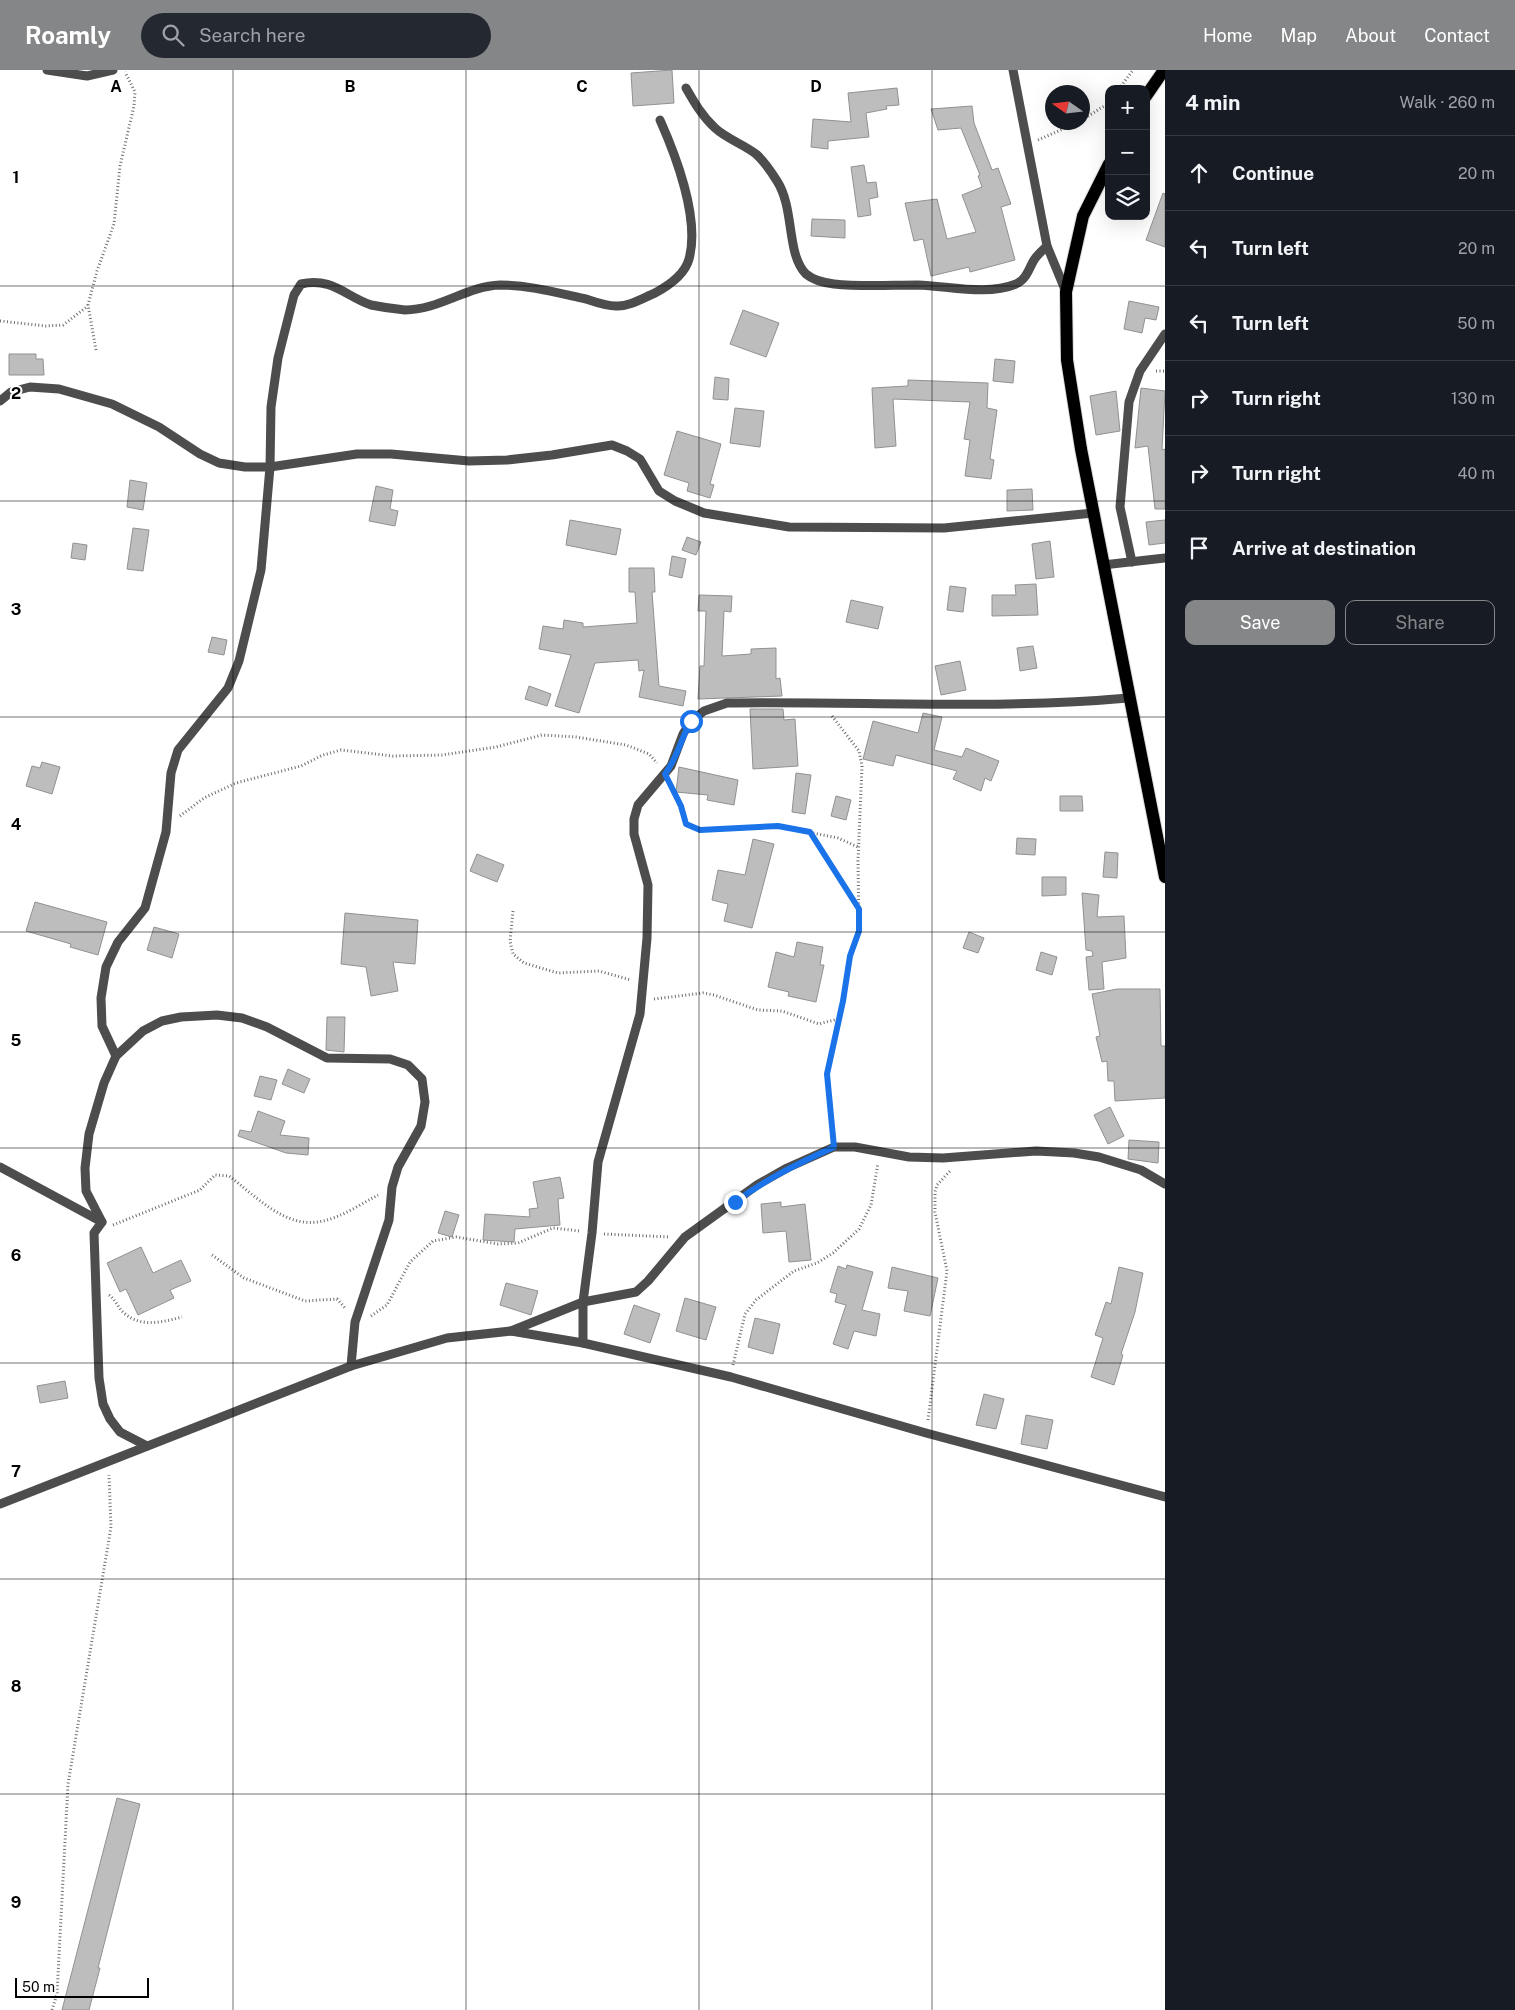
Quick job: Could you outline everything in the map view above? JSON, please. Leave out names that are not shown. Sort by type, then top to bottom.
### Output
[{"type":"main road","points":[[1150,90],[1164,70]]},
{"type":"main road","points":[[1105,172],[1083,216],[1066,292],[1067,360],[1080,450],[1165,877]]},
{"type":"street","points":[[47,70],[87,76],[113,70]]},
{"type":"street","points":[[1013,70],[1047,246],[1066,292]]},
{"type":"street","points":[[686,88],[700,112],[714,127],[728,139],[756,155],[777,180],[785,194],[789,209],[796,259],[807,274],[814,279],[842,284],[982,289],[1005,286],[1018,283],[1027,274],[1035,259],[1047,246]]},
{"type":"street","points":[[116,1056],[102,1026],[100,998],[106,967],[118,942],[145,908],[166,832],[171,773],[178,750],[228,688],[239,661],[261,570],[270,467],[271,407],[278,358],[294,294],[301,284],[314,281],[333,285],[371,304],[405,310],[431,307],[470,292],[498,285],[524,286],[616,306],[635,302],[659,290],[678,277],[689,260],[692,242],[680,166],[660,120]]},
{"type":"street","points":[[1132,562],[1120,507],[1129,402],[1140,371],[1165,334]]},
{"type":"street","points":[[0,401],[11,392],[30,387],[59,389],[112,404],[159,427],[200,454],[219,462],[244,467],[270,467],[357,454],[391,454],[469,461],[508,460],[612,445],[627,450],[640,459],[659,491],[675,501],[704,513],[756,523],[824,529],[944,528],[1093,513]]},
{"type":"street","points":[[1103,566],[1165,558]]},
{"type":"street","points":[[582,1343],[582,1302],[592,1233],[598,1162],[640,1014],[647,938],[648,885],[634,834],[634,819],[638,805],[649,790],[665,774],[677,756],[683,734],[691,721],[704,711],[727,703],[948,705],[1083,702],[1128,698]]},
{"type":"street","points":[[102,1222],[86,1191],[85,1168],[89,1134],[104,1083],[116,1056],[143,1030],[162,1021],[182,1017],[217,1015],[242,1018],[267,1027],[327,1058],[390,1059],[408,1065],[422,1079],[425,1102],[421,1126],[398,1167],[392,1187],[389,1220],[355,1322],[351,1366]]},
{"type":"street","points":[[511,1331],[582,1302],[600,1297],[636,1292],[648,1281],[685,1237],[757,1185],[787,1168],[834,1147],[878,1150],[909,1157],[960,1158],[1036,1151],[1074,1153],[1141,1170],[1165,1184]]},
{"type":"street","points":[[0,1167],[102,1222]]},
{"type":"street","points":[[102,1222],[94,1233],[97,1285],[98,1378],[103,1404],[110,1419],[120,1432],[147,1446]]},
{"type":"street","points":[[0,1504],[351,1366],[446,1338],[511,1331],[582,1343],[730,1377],[926,1433],[1165,1497]]},
{"type":"path","points":[[96,350],[88,305],[97,271],[114,224],[120,166],[134,106],[135,92],[124,70]]},
{"type":"path","points":[[1122,85],[1133,70]]},
{"type":"path","points":[[1090,115],[1105,106]]},
{"type":"path","points":[[1027,146],[1062,130]]},
{"type":"path","points":[[0,321],[46,326],[63,325],[88,305]]},
{"type":"path","points":[[822,703],[859,750],[862,766],[858,847],[859,931],[850,956],[827,1074],[834,1147]]},
{"type":"path","points":[[166,832],[182,814],[204,798],[236,783],[301,766],[323,755],[341,750],[393,756],[442,755],[496,747],[542,735],[576,737],[626,745],[649,754],[665,774],[681,806],[686,824],[691,828],[700,830],[778,826],[838,838],[858,847]]},
{"type":"path","points":[[810,832],[859,909]]},
{"type":"path","points":[[513,911],[510,941],[513,954],[524,963],[558,973],[600,971],[622,976],[635,983],[641,996],[703,993],[758,1010],[782,1011],[819,1024],[839,1019]]},
{"type":"path","points":[[730,1377],[745,1314],[756,1300],[794,1271],[817,1263],[833,1253],[859,1229],[872,1205],[877,1179],[878,1150]]},
{"type":"path","points":[[926,1433],[933,1398],[939,1327],[947,1271],[935,1212],[935,1192],[937,1185],[960,1158]]},
{"type":"path","points":[[94,1233],[200,1190],[215,1175],[221,1174],[229,1176],[265,1206],[294,1219],[310,1222],[332,1218],[392,1187]]},
{"type":"path","points":[[212,1255],[244,1278],[305,1301],[337,1299],[355,1322],[370,1317],[387,1305],[410,1262],[432,1241],[456,1237],[498,1244],[518,1243],[553,1228],[592,1233],[685,1237]]},
{"type":"path","points":[[97,1285],[116,1300],[123,1313],[139,1323],[162,1322],[182,1317]]},
{"type":"path","points":[[52,2010],[57,1994],[68,1784],[111,1527],[108,1462]]},
{"type":"building","points":[[672,70],[674,103],[633,106],[631,73]]},
{"type":"building","points":[[897,88],[899,105],[886,106],[887,109],[866,113],[869,137],[828,141],[828,149],[811,147],[813,119],[851,122],[848,93]]},
{"type":"building","points":[[972,106],[974,123],[992,170],[998,168],[1011,204],[1001,207],[1015,260],[970,272],[969,267],[931,276],[923,239],[914,241],[905,203],[937,199],[947,239],[976,232],[962,195],[982,187],[978,176],[980,175],[961,128],[938,130],[931,109]]},
{"type":"building","points":[[864,165],[867,183],[876,182],[878,197],[869,199],[871,215],[858,217],[851,167]]},
{"type":"building","points":[[1163,193],[1165,194],[1165,247],[1146,240]]},
{"type":"building","points":[[812,219],[845,220],[845,238],[811,236]]},
{"type":"building","points":[[1129,301],[1159,307],[1156,320],[1145,318],[1142,333],[1124,329]]},
{"type":"building","points":[[743,310],[779,323],[766,357],[730,344]]},
{"type":"building","points":[[9,354],[36,354],[36,359],[43,359],[44,375],[9,375]]},
{"type":"building","points":[[995,359],[1015,361],[1013,383],[993,381]]},
{"type":"building","points":[[715,377],[729,379],[728,400],[713,399]]},
{"type":"building","points":[[908,380],[988,383],[987,408],[997,410],[990,459],[994,460],[991,479],[965,476],[970,440],[964,439],[970,402],[893,399],[896,446],[875,448],[872,388],[908,386]]},
{"type":"building","points":[[1141,388],[1165,391],[1162,450],[1165,449],[1165,509],[1155,509],[1148,446],[1135,448]]},
{"type":"building","points":[[1116,391],[1120,431],[1096,435],[1090,396]]},
{"type":"building","points":[[735,408],[764,411],[760,447],[730,443]]},
{"type":"building","points":[[677,431],[721,444],[710,484],[714,485],[710,498],[687,491],[689,483],[664,475]]},
{"type":"building","points":[[130,480],[147,483],[143,510],[127,507]]},
{"type":"building","points":[[376,486],[393,490],[390,509],[398,511],[395,526],[369,521]]},
{"type":"building","points":[[1032,489],[1033,510],[1007,511],[1007,490]]},
{"type":"building","points":[[570,520],[621,529],[616,555],[566,545]]},
{"type":"building","points":[[1165,520],[1165,543],[1149,545],[1146,522]]},
{"type":"building","points":[[133,528],[149,530],[143,571],[127,569]]},
{"type":"building","points":[[687,537],[701,542],[696,555],[682,550]]},
{"type":"building","points":[[1050,541],[1054,577],[1036,579],[1032,544]]},
{"type":"building","points":[[73,543],[87,545],[85,560],[71,558]]},
{"type":"building","points":[[672,556],[686,559],[682,578],[669,575]]},
{"type":"building","points":[[629,568],[654,568],[655,592],[652,592],[659,686],[686,691],[683,706],[639,697],[644,670],[639,671],[638,660],[595,663],[579,713],[555,706],[571,655],[539,649],[543,626],[563,629],[564,620],[583,623],[583,627],[637,623],[635,592],[629,592]]},
{"type":"building","points":[[1036,584],[1038,615],[992,616],[992,595],[1016,595],[1015,585]]},
{"type":"building","points":[[950,586],[966,588],[963,612],[947,610]]},
{"type":"building","points":[[699,595],[732,596],[731,612],[724,611],[722,656],[751,654],[751,649],[776,648],[776,679],[780,678],[782,696],[698,699],[700,666],[704,666],[706,611],[698,611]]},
{"type":"building","points":[[851,600],[883,607],[878,629],[846,622]]},
{"type":"building","points":[[212,637],[227,640],[224,655],[208,652]]},
{"type":"building","points":[[1033,646],[1037,668],[1020,671],[1017,648]]},
{"type":"building","points":[[960,661],[966,690],[941,695],[935,666]]},
{"type":"building","points":[[529,686],[551,694],[547,706],[525,699]]},
{"type":"building","points":[[750,709],[783,709],[784,720],[795,719],[798,766],[753,769]]},
{"type":"building","points":[[923,713],[942,717],[934,750],[962,757],[966,748],[999,761],[991,781],[985,778],[981,791],[953,779],[957,771],[896,755],[893,766],[863,759],[873,721],[918,733]]},
{"type":"building","points":[[42,762],[60,767],[52,794],[26,786],[32,766],[40,768]]},
{"type":"building","points":[[679,767],[738,780],[734,805],[707,800],[708,795],[676,792]]},
{"type":"building","points":[[796,773],[811,775],[805,814],[792,812]]},
{"type":"building","points":[[836,796],[851,800],[846,820],[831,816]]},
{"type":"building","points":[[1060,796],[1082,796],[1083,811],[1060,811]]},
{"type":"building","points":[[1017,838],[1036,839],[1035,855],[1016,854]]},
{"type":"building","points":[[753,839],[774,844],[752,928],[724,921],[728,904],[712,900],[718,870],[745,875]]},
{"type":"building","points":[[1105,852],[1118,853],[1117,878],[1103,877]]},
{"type":"building","points":[[477,854],[504,865],[497,882],[470,871]]},
{"type":"building","points":[[1042,877],[1066,877],[1066,895],[1042,896]]},
{"type":"building","points":[[1082,893],[1099,895],[1097,917],[1124,916],[1126,958],[1102,962],[1104,989],[1089,990],[1086,957],[1093,956],[1092,951],[1086,950]]},
{"type":"building","points":[[35,902],[107,922],[98,955],[70,947],[71,944],[26,931]]},
{"type":"building","points":[[345,913],[418,920],[415,964],[393,962],[398,991],[371,996],[366,967],[341,964]]},
{"type":"building","points":[[154,927],[179,934],[172,958],[147,950]]},
{"type":"building","points":[[969,932],[984,938],[978,953],[963,948]]},
{"type":"building","points":[[797,942],[823,947],[820,965],[824,965],[816,1002],[788,996],[789,992],[768,987],[776,952],[794,957]]},
{"type":"building","points":[[1041,952],[1057,957],[1052,975],[1036,970]]},
{"type":"building","points":[[1117,989],[1160,989],[1161,1046],[1165,1046],[1165,1098],[1115,1101],[1114,1081],[1108,1081],[1107,1061],[1102,1062],[1096,1037],[1100,1036],[1092,994]]},
{"type":"building","points":[[327,1017],[345,1017],[344,1052],[326,1050]]},
{"type":"building","points":[[288,1069],[310,1079],[304,1093],[282,1084]]},
{"type":"building","points":[[260,1076],[277,1080],[271,1100],[254,1096]]},
{"type":"building","points":[[1110,1107],[1124,1136],[1108,1144],[1094,1115]]},
{"type":"building","points":[[258,1111],[285,1121],[280,1135],[309,1138],[308,1155],[286,1153],[238,1136],[240,1130],[251,1132]]},
{"type":"building","points":[[1129,1140],[1159,1142],[1158,1163],[1128,1159]]},
{"type":"building","points":[[560,1177],[564,1198],[558,1199],[560,1225],[515,1229],[514,1242],[483,1240],[485,1214],[530,1217],[529,1209],[538,1208],[533,1182]]},
{"type":"building","points":[[781,1202],[781,1207],[805,1204],[811,1260],[789,1262],[786,1231],[763,1233],[761,1204]]},
{"type":"building","points":[[445,1211],[459,1215],[452,1237],[438,1233]]},
{"type":"building","points":[[141,1247],[153,1273],[181,1260],[191,1281],[170,1290],[174,1298],[138,1315],[126,1289],[120,1292],[107,1263]]},
{"type":"building","points":[[847,1265],[873,1272],[862,1310],[880,1314],[876,1336],[854,1331],[848,1349],[833,1344],[846,1305],[835,1302],[837,1294],[830,1292],[838,1266],[846,1269]]},
{"type":"building","points":[[892,1267],[938,1278],[930,1316],[904,1311],[908,1291],[888,1288]]},
{"type":"building","points":[[1119,1267],[1143,1273],[1135,1312],[1121,1354],[1123,1355],[1114,1385],[1091,1377],[1103,1338],[1095,1335],[1106,1302],[1111,1304]]},
{"type":"building","points":[[506,1283],[538,1291],[531,1315],[500,1305]]},
{"type":"building","points":[[685,1298],[716,1307],[706,1340],[676,1331]]},
{"type":"building","points":[[634,1305],[660,1314],[650,1343],[624,1334]]},
{"type":"building","points":[[755,1318],[780,1324],[773,1354],[748,1347]]},
{"type":"building","points":[[65,1381],[68,1398],[40,1403],[37,1386]]},
{"type":"building","points":[[984,1394],[1004,1399],[996,1429],[976,1425]]},
{"type":"building","points":[[1026,1415],[1053,1420],[1047,1449],[1021,1444]]},
{"type":"building","points":[[117,1798],[140,1804],[98,1968],[100,1968],[89,2010],[62,2010]]},
{"type":"route","points":[[691,721],[683,734],[677,756],[665,774],[681,806],[686,824],[691,828],[700,830],[778,826],[810,832],[859,909],[859,931],[850,956],[843,1001],[827,1074],[834,1147],[787,1168],[757,1185],[735,1202]]}]
